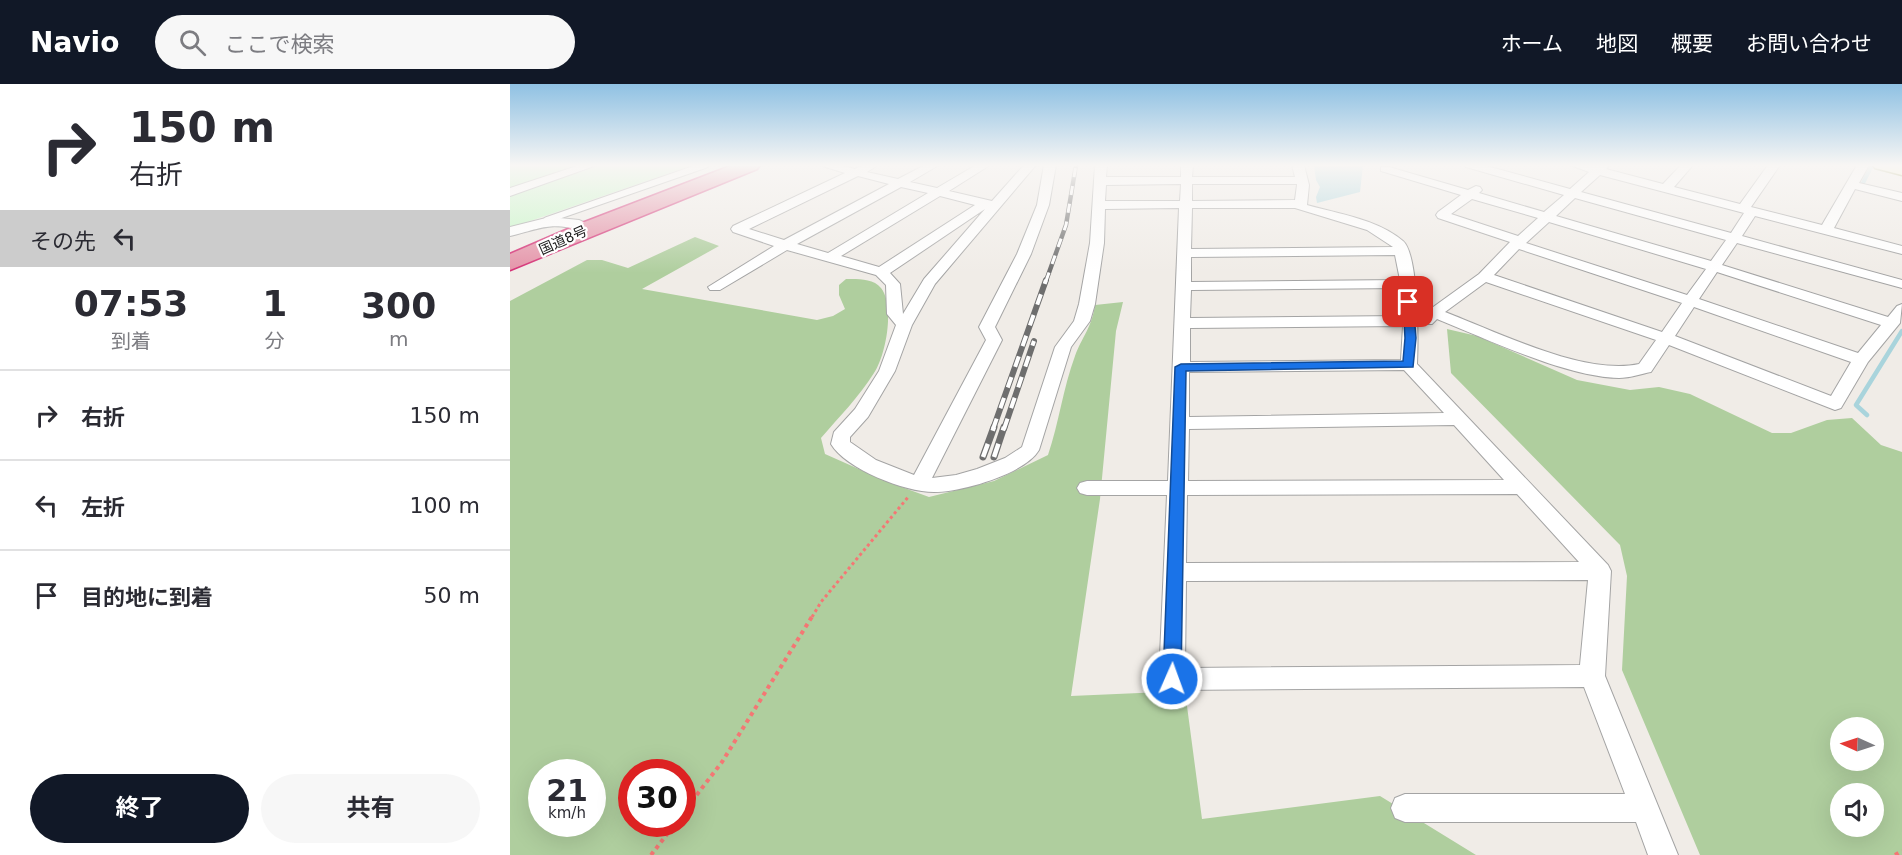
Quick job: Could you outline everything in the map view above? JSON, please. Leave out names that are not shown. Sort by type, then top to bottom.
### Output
[{"type":"highway","name":"国道8号","points":[[510,263],[659,201]]},
{"type":"street","points":[[797,201],[738,229],[881,272],[893,284],[895,314],[904,325]]},
{"type":"street","points":[[715,287],[785,245],[867,201]]},
{"type":"street","points":[[829,258],[927,201]]},
{"type":"street","points":[[976,201],[991,205]]},
{"type":"street","points":[[995,201],[929,282],[904,325],[887,371],[862,413],[841,436],[840,444],[847,453],[861,461],[920,483],[934,485],[981,475],[1022,459],[1030,450],[1063,347],[1082,321],[1097,243],[1099,201]]},
{"type":"street","points":[[920,483],[994,340],[987,327],[1024,254],[1045,201]]},
{"type":"street","points":[[1185,201],[1172,679],[1592,676]]},
{"type":"street","points":[[1462,201],[1442,215],[1861,360]]},
{"type":"street","points":[[1489,201],[1715,267],[1892,323]]},
{"type":"street","points":[[1182,322],[1410,329],[1484,277],[1518,242],[1565,201]]},
{"type":"street","points":[[1598,201],[1902,284]]},
{"type":"street","points":[[1715,201],[1902,250]]},
{"type":"street","points":[[1434,313],[1557,360],[1607,372],[1622,373],[1644,368],[1715,267],[1753,201]]},
{"type":"street","points":[[1826,230],[1843,201]]},
{"type":"street","points":[[1098,205],[1299,204],[1304,208],[1340,216],[1383,232],[1399,244],[1407,284],[1410,329],[1409,365],[1600,571],[1592,676],[1663,855]]},
{"type":"street","points":[[881,272],[991,205]]},
{"type":"street","points":[[510,232],[547,220],[571,222],[590,228]]},
{"type":"street","points":[[1184,253],[1401,251]]},
{"type":"street","points":[[1484,277],[1666,339],[1835,404],[1861,360],[1902,309]]},
{"type":"street","points":[[1183,286],[1407,284]]},
{"type":"street","points":[[1181,367],[1409,365]]},
{"type":"street","points":[[1179,423],[1457,419]]},
{"type":"street","points":[[1087,488],[1522,487]]},
{"type":"street","points":[[1175,572],[1600,571]]},
{"type":"street","points":[[1405,808],[1644,808]]},
{"type":"lane","points":[[547,220],[602,201]]},
{"type":"path","points":[[696,796],[722,762],[821,602],[920,483]]},
{"type":"path","points":[[651,855],[665,837]]},
{"type":"path","points":[[1895,855],[1902,851]]},
{"type":"green space","points":[[510,201],[588,201],[510,228]]},
{"type":"green space","points":[[695,237],[719,246],[642,289],[817,320],[833,316],[845,309],[839,295],[839,285],[846,279],[874,282],[881,288],[888,306],[887,330],[882,355],[874,373],[862,390],[821,438],[825,454],[888,482],[929,497],[994,481],[1048,455],[1071,368],[1092,320],[1095,305],[1123,302],[1116,331],[1100,499],[1071,696],[1185,691],[1202,819],[1380,796],[1476,855],[510,855],[510,301],[587,260],[602,260],[628,268]]},
{"type":"green space","points":[[1447,329],[1477,336],[1577,380],[1630,390],[1659,387],[1690,394],[1772,433],[1791,433],[1827,420],[1852,418],[1881,445],[1902,452],[1902,855],[1700,855],[1622,670],[1627,576],[1620,545],[1451,373]]},
{"type":"waterway","points":[[1867,415],[1856,405],[1902,331]]},
{"type":"railway","points":[[1046,281],[1066,225],[1070,201]]},
{"type":"railway","points":[[993,429],[1046,280]]},
{"type":"railway","points":[[1004,429],[1034,341]]},
{"type":"railway","points":[[983,457],[994,427]]},
{"type":"railway","points":[[994,457],[1004,427]]},
{"type":"route","points":[[1172,679],[1181,367],[1409,365],[1411,338],[1408,302]]}]
